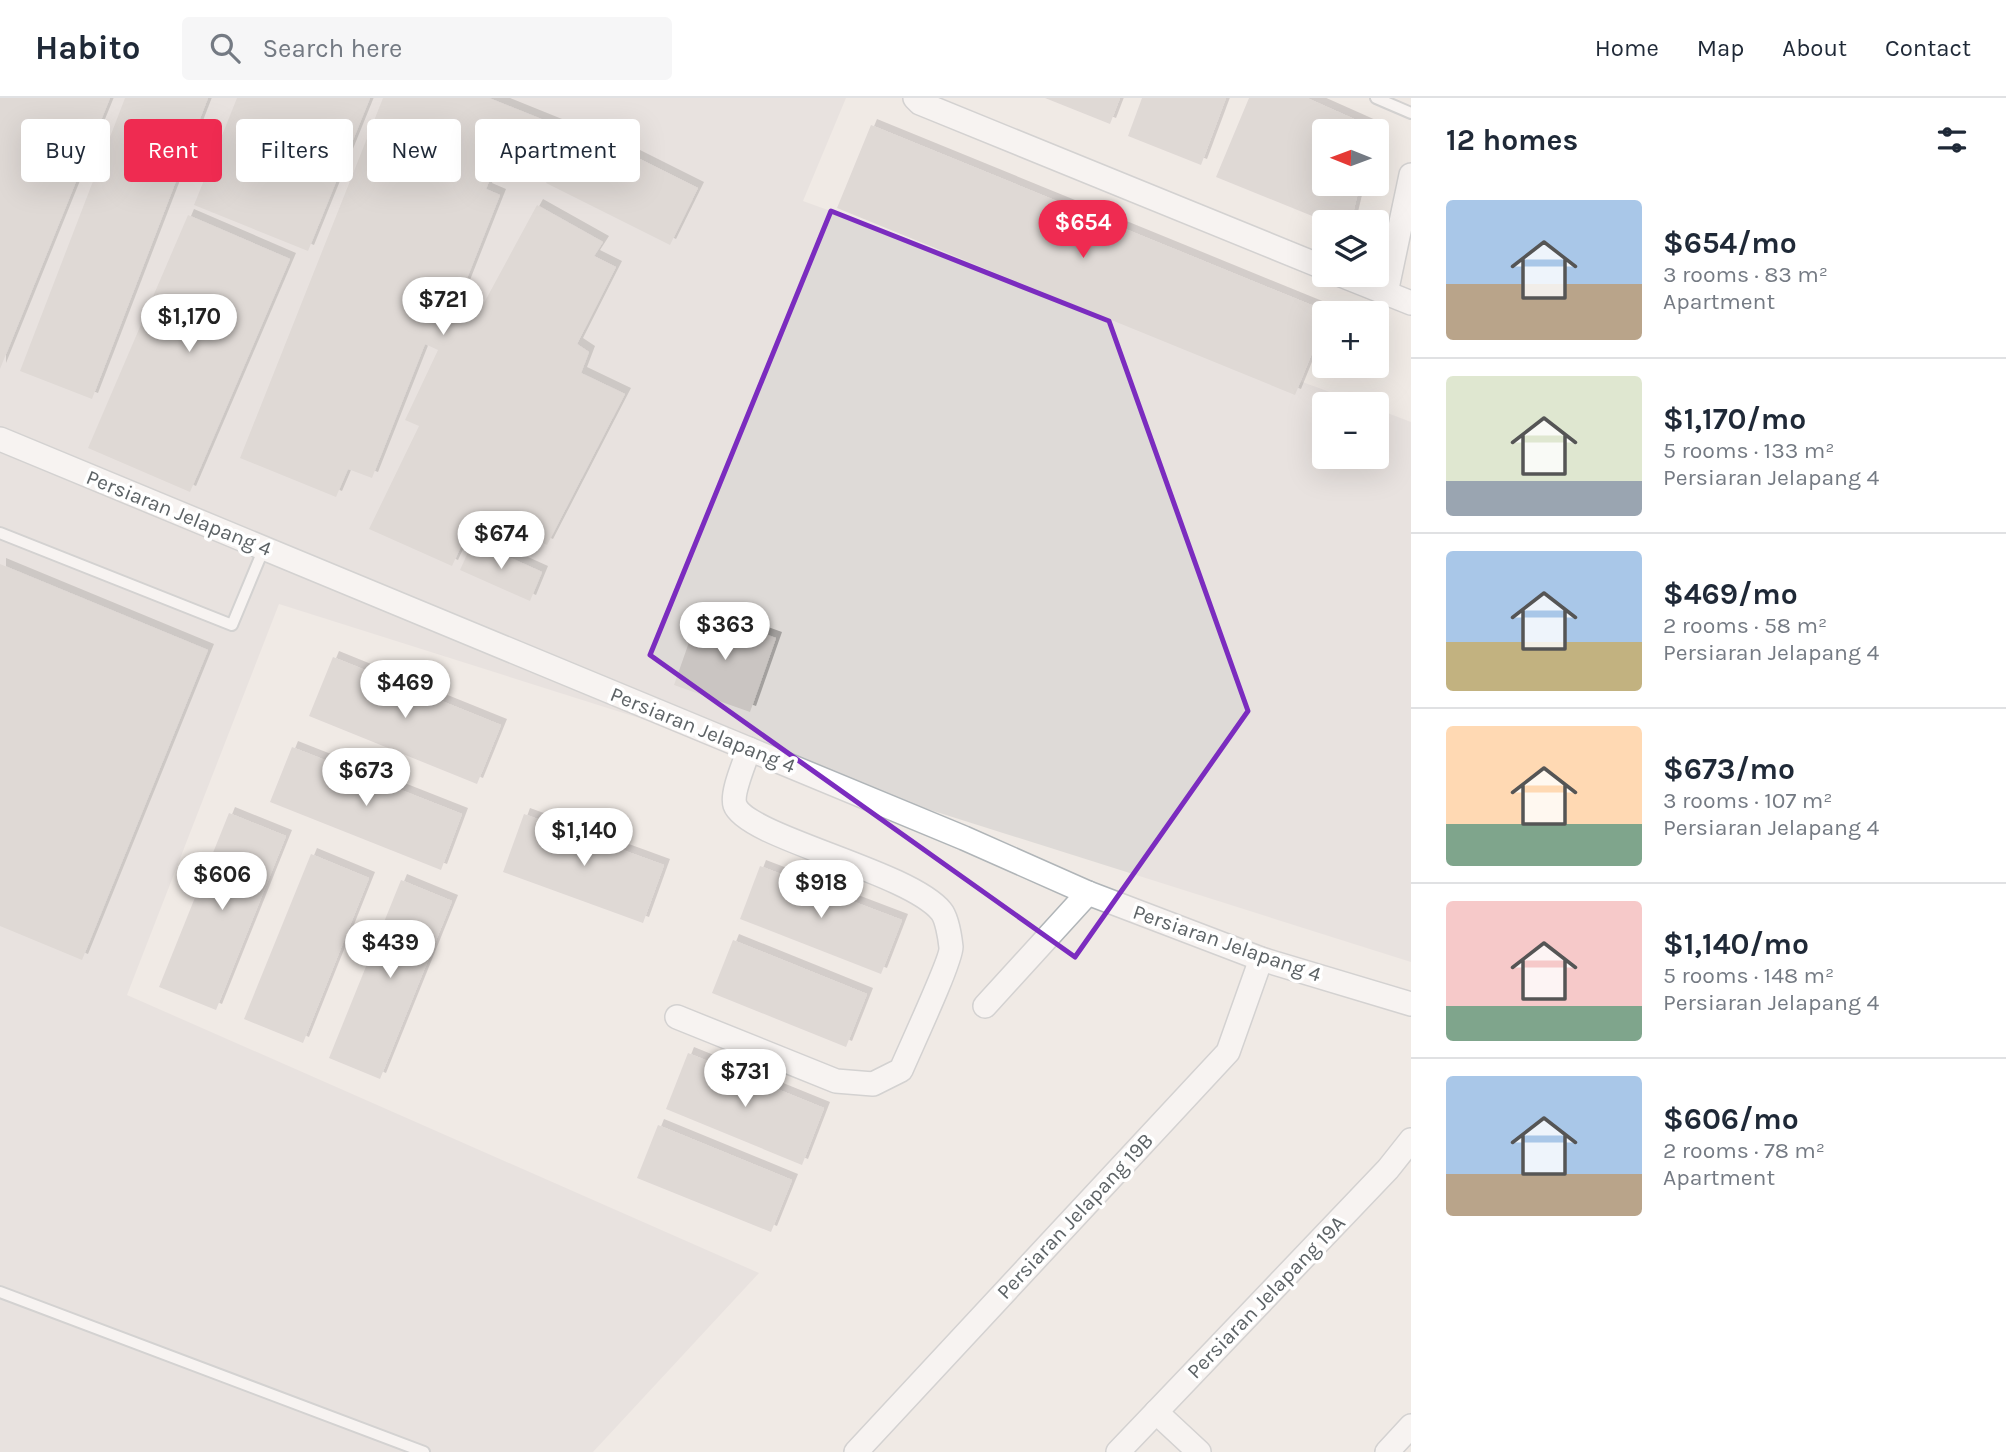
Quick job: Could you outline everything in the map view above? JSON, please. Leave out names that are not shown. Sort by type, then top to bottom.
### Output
[{"type":"street","points":[[915,98],[920,103],[1312,263]]},
{"type":"street","points":[[1386,293],[1411,175]]},
{"type":"street","points":[[1371,287],[1411,303]]},
{"type":"street","name":"Persiaran Jelapang 4","points":[[0,439],[964,838],[1088,893],[1261,959],[1411,1003]]},
{"type":"street","points":[[677,1017],[836,1081],[873,1084],[901,1070],[951,949],[943,912],[911,888],[743,818],[734,798],[749,749]]},
{"type":"street","points":[[985,1006],[1088,893]]},
{"type":"street","name":"Persiaran Jelapang 19B","points":[[856,1452],[1228,1052],[1261,959]]},
{"type":"street","name":"Persiaran Jelapang 19A","points":[[1118,1452],[1388,1168],[1411,1140]]},
{"type":"street","points":[[1156,1412],[1199,1452]]},
{"type":"street","points":[[1387,1452],[1411,1426]]},
{"type":"lane","points":[[1376,98],[1411,113]]},
{"type":"lane","points":[[0,533],[232,625],[264,548]]},
{"type":"lane","points":[[0,1292],[424,1452]]},
{"type":"highlighted area","points":[[831,211],[1109,321],[1248,711],[1075,957],[650,655]]},
{"type":"shaded area","points":[[0,98],[846,98],[803,201],[1330,392],[1312,392],[1312,469],[1389,469],[1389,414],[1411,422],[1411,962],[279,604],[127,995],[759,1273],[593,1452],[0,1452]]},
{"type":"building","points":[[0,98],[110,98],[101,119],[21,119],[21,182],[76,182],[0,369]]},
{"type":"building","points":[[125,98],[208,98],[200,119],[124,119],[124,182],[176,182],[92,399],[20,371],[93,182],[110,182],[110,137]]},
{"type":"building","points":[[237,98],[370,98],[353,140],[353,119],[236,119],[236,182],[336,182],[308,251],[194,205],[203,182],[222,182],[222,135]]},
{"type":"building","points":[[383,98],[489,98],[541,119],[475,119],[475,182],[489,182],[486,189],[500,195],[443,339],[460,305],[478,314],[537,205],[603,242],[594,256],[616,267],[577,344],[589,352],[581,373],[625,394],[547,545],[477,512],[452,566],[369,529],[419,426],[405,420],[438,350],[425,344],[372,478],[348,469],[336,497],[240,458],[350,182],[353,182],[353,174],[367,138],[367,182],[461,182],[461,119],[375,119]]},
{"type":"building","points":[[1045,98],[1120,98],[1110,124]]},
{"type":"building","points":[[1142,98],[1226,98],[1201,165],[1128,136]]},
{"type":"building","points":[[1249,98],[1307,98],[1354,119],[1312,119],[1312,196],[1357,196],[1354,210],[1312,210],[1312,216],[1216,177]]},
{"type":"building","points":[[871,125],[1312,305],[1312,353],[1295,395],[837,208]]},
{"type":"building","points":[[640,159],[698,188],[670,245],[546,183],[640,182]]},
{"type":"building","points":[[188,215],[290,259],[190,492],[88,448]]},
{"type":"building","points":[[473,541],[542,572],[530,601],[460,570]]},
{"type":"building","points":[[0,564],[208,650],[82,960],[0,926]]},
{"type":"building","points":[[700,611],[776,638],[750,712],[674,685]]},
{"type":"building","points":[[333,657],[501,725],[477,784],[309,716]]},
{"type":"building","points":[[292,747],[462,814],[441,870],[270,802]]},
{"type":"building","points":[[229,813],[286,836],[216,1010],[159,987]]},
{"type":"building","points":[[524,814],[664,865],[643,923],[503,872]]},
{"type":"building","points":[[311,854],[369,878],[303,1043],[244,1019]]},
{"type":"building","points":[[760,866],[902,920],[881,974],[740,919]]},
{"type":"building","points":[[401,880],[452,901],[380,1079],[329,1058]]},
{"type":"building","points":[[733,940],[867,994],[846,1047],[712,993]]},
{"type":"building","points":[[688,1053],[824,1108],[802,1165],[666,1109]]},
{"type":"building","points":[[658,1125],[792,1180],[771,1232],[637,1178]]}]
